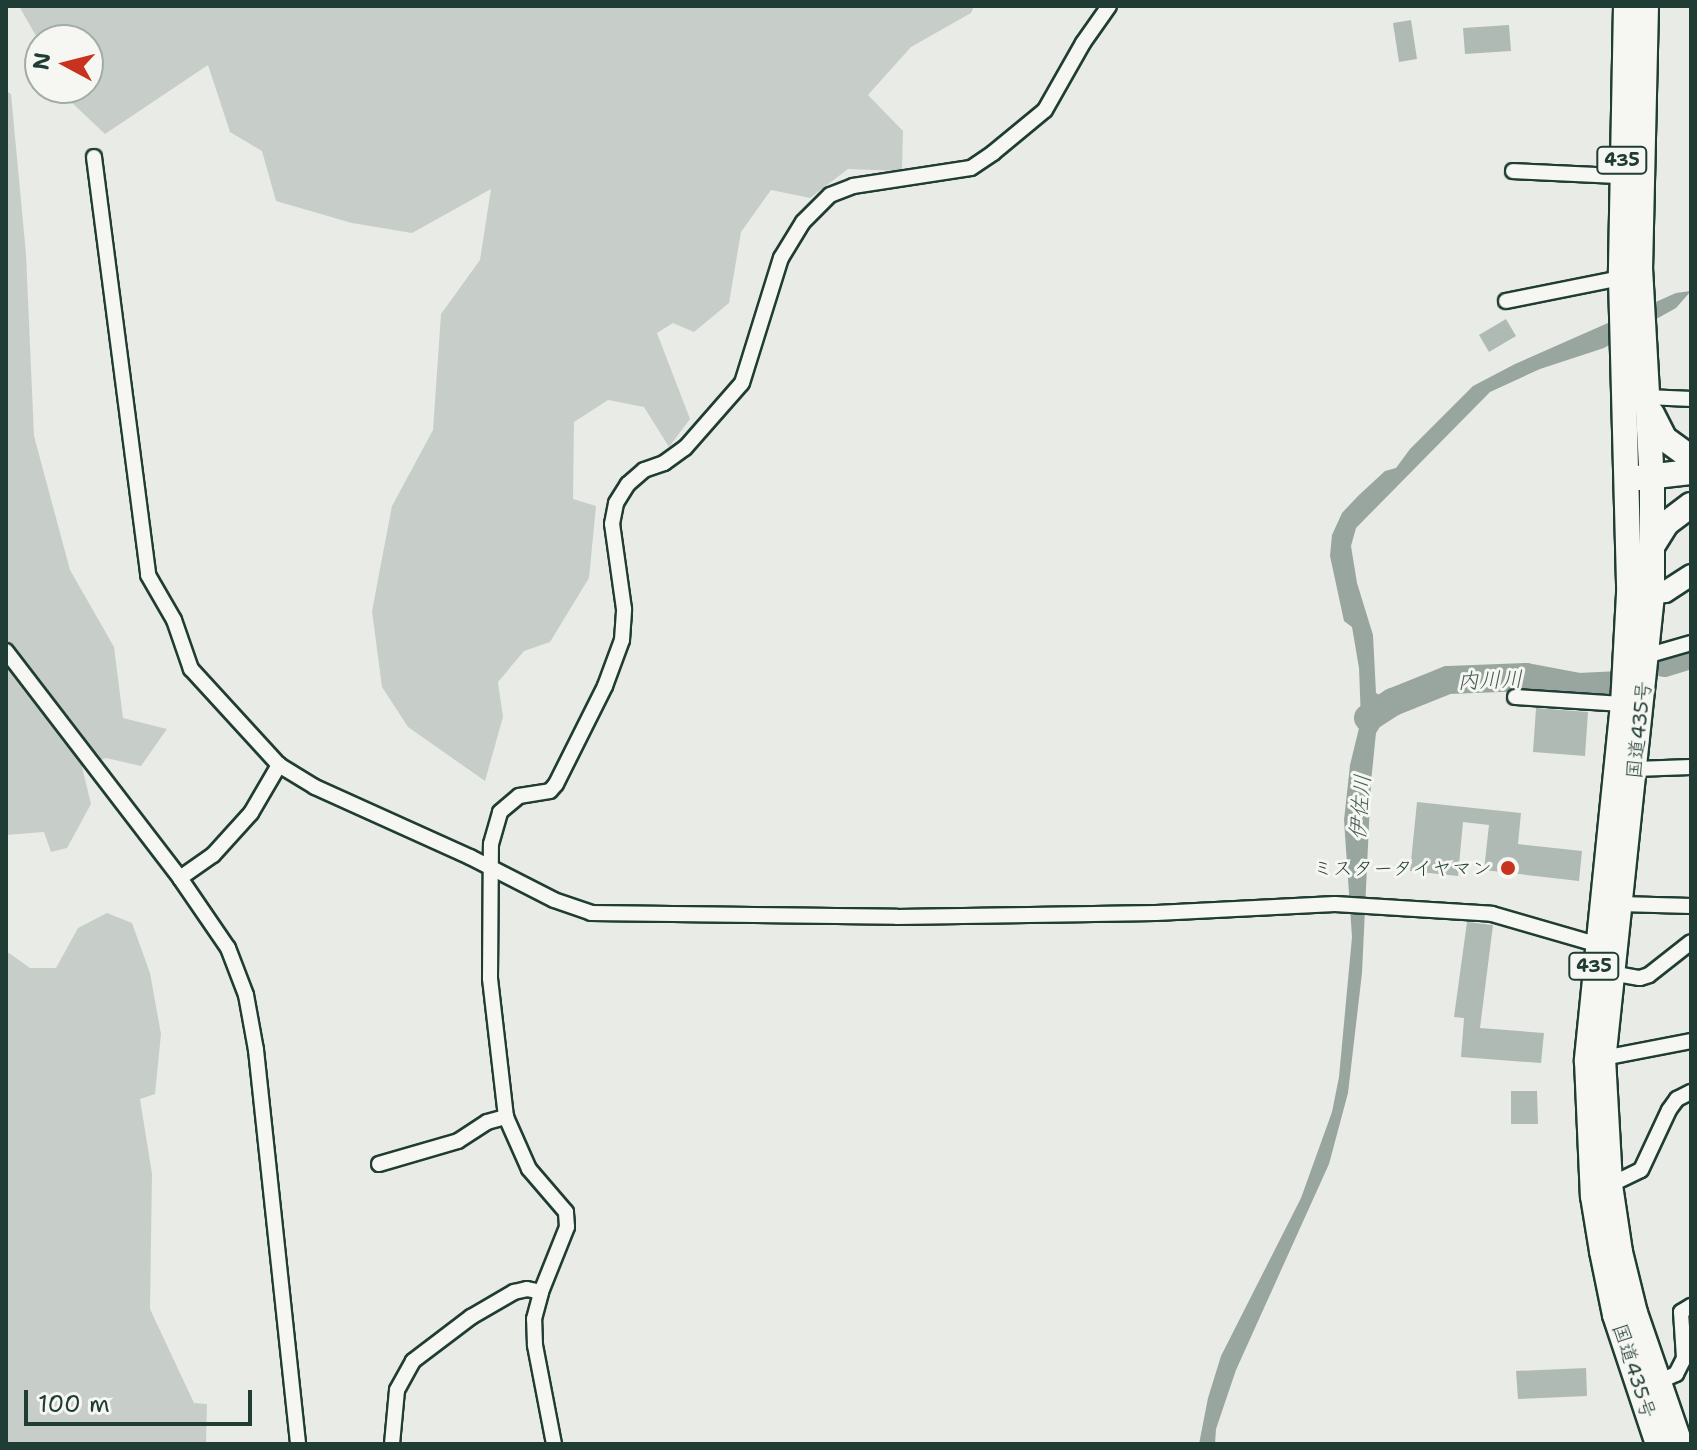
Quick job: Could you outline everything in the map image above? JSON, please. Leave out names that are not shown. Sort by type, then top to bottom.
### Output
[{"type":"highway","name":"国道435号","points":[[1626,6],[1621,278],[1631,308]]},
{"type":"highway","name":"国道435号","points":[[1646,6],[1631,308],[1627,480],[1646,656],[1620,904],[1606,947],[1611,973],[1603,1058],[1610,1185],[1635,1313],[1680,1444]]},
{"type":"highway","name":"国道435号","points":[[1632,344],[1647,397],[1653,545],[1641,595],[1623,704],[1606,947],[1587,1061],[1593,1196],[1615,1315],[1658,1444]]},
{"type":"highway","points":[[1647,397],[1654,420],[1665,439],[1691,458]]},
{"type":"highway","points":[[1652,480],[1691,472]]},
{"type":"highway","points":[[1627,480],[1691,486]]},
{"type":"highway","points":[[1653,545],[1667,523],[1691,505]]},
{"type":"main road","points":[[1641,595],[1665,592],[1691,575]]},
{"type":"street","points":[[554,1444],[535,1345],[534,1319],[541,1292],[567,1227],[566,1212],[529,1169],[506,1117],[490,978],[491,844],[500,812],[519,796],[550,791],[556,784],[605,686],[622,640],[624,609],[612,524],[616,503],[628,484],[644,470],[664,463],[685,448],[742,383],[781,258],[803,222],[830,195],[853,186],[971,168],[993,153],[1045,110],[1083,43],[1109,6]]},
{"type":"street","points":[[94,157],[148,575],[174,620],[191,669],[279,765],[315,787],[554,900],[591,913],[897,917],[1156,913],[1335,904],[1492,914],[1606,947]]},
{"type":"street","points":[[1513,171],[1621,176]]},
{"type":"street","points":[[1506,301],[1621,278]]},
{"type":"street","points":[[1647,397],[1691,399]]},
{"type":"street","points":[[1646,656],[1691,643]]},
{"type":"street","points":[[6,651],[180,878],[228,948],[246,995],[256,1050],[298,1444]]},
{"type":"street","points":[[1515,697],[1623,704]]},
{"type":"street","points":[[180,878],[213,855],[251,813],[279,765]]},
{"type":"street","points":[[1635,769],[1691,767]]},
{"type":"street","points":[[1620,904],[1691,906]]},
{"type":"street","points":[[1611,973],[1640,978],[1649,975],[1691,942]]},
{"type":"street","points":[[1603,1058],[1691,1041]]},
{"type":"street","points":[[1610,1185],[1641,1170],[1669,1110],[1677,1099],[1691,1092]]},
{"type":"street","points":[[379,1164],[458,1141],[487,1122],[506,1117]]},
{"type":"street","points":[[392,1444],[397,1390],[413,1361],[471,1317],[514,1292],[527,1289],[541,1292]]},
{"type":"street","points":[[1658,1382],[1676,1374],[1684,1358],[1681,1312],[1691,1306]]},
{"type":"shaded area","points":[[19,6],[974,6],[971,13],[911,47],[868,95],[903,131],[902,171],[848,169],[810,198],[771,190],[741,232],[729,303],[694,332],[673,323],[657,333],[690,419],[669,447],[644,407],[608,400],[574,422],[573,499],[596,506],[589,578],[550,642],[524,651],[498,682],[503,717],[485,781],[408,727],[382,687],[372,611],[392,506],[433,430],[441,314],[480,260],[491,189],[412,233],[352,223],[276,201],[262,151],[230,132],[208,65],[105,134],[73,104],[104,104],[104,24],[29,24]]},
{"type":"shaded area","points":[[6,91],[11,94],[26,254],[34,436],[70,570],[114,647],[123,718],[167,729],[141,766],[106,758],[82,767],[91,804],[67,848],[51,852],[44,832],[6,835]]},
{"type":"shaded area","points":[[107,913],[132,923],[150,973],[161,1034],[155,1094],[140,1099],[152,1174],[150,1309],[194,1403],[207,1404],[206,1444],[6,1444],[6,951],[30,968],[56,968],[78,928]]},
{"type":"water","name":"伊佐川","points":[[1691,291],[1676,308],[1604,348],[1540,369],[1490,392],[1356,528],[1351,546],[1357,583],[1373,635],[1376,693],[1386,699],[1386,717],[1376,733],[1371,782],[1362,973],[1348,1093],[1329,1164],[1236,1370],[1216,1429],[1215,1444],[1199,1444],[1208,1398],[1221,1356],[1301,1198],[1332,1112],[1339,1077],[1352,937],[1344,820],[1350,765],[1361,720],[1359,668],[1352,627],[1344,621],[1330,556],[1332,535],[1342,513],[1358,496],[1385,471],[1396,468],[1410,449],[1473,386],[1515,364],[1676,293]]},
{"type":"building","points":[[1411,20],[1417,59],[1399,62],[1393,23]]},
{"type":"building","points":[[1509,25],[1511,51],[1465,54],[1463,28]]},
{"type":"building","points":[[1506,319],[1516,336],[1489,352],[1479,335]]},
{"type":"building","points":[[1536,708],[1588,712],[1585,756],[1533,752]]},
{"type":"building","points":[[1417,802],[1521,813],[1518,844],[1582,851],[1579,881],[1484,870],[1489,825],[1463,822],[1458,876],[1410,871]]},
{"type":"building","points":[[1467,922],[1493,925],[1480,1028],[1544,1033],[1541,1063],[1461,1057],[1464,1018],[1454,1017]]},
{"type":"building","points":[[1511,1091],[1537,1091],[1538,1124],[1511,1124]]},
{"type":"building","points":[[1586,1368],[1587,1396],[1518,1399],[1516,1371]]},
{"type":"waterway","name":"内川川","points":[[1664,663],[1691,655]]},
{"type":"waterway","name":"内川川","points":[[1368,718],[1393,702],[1448,680],[1526,677],[1579,687],[1620,685]]},
{"type":"place","name":"ミスタータイヤマン","points":[[1508,868]]}]
